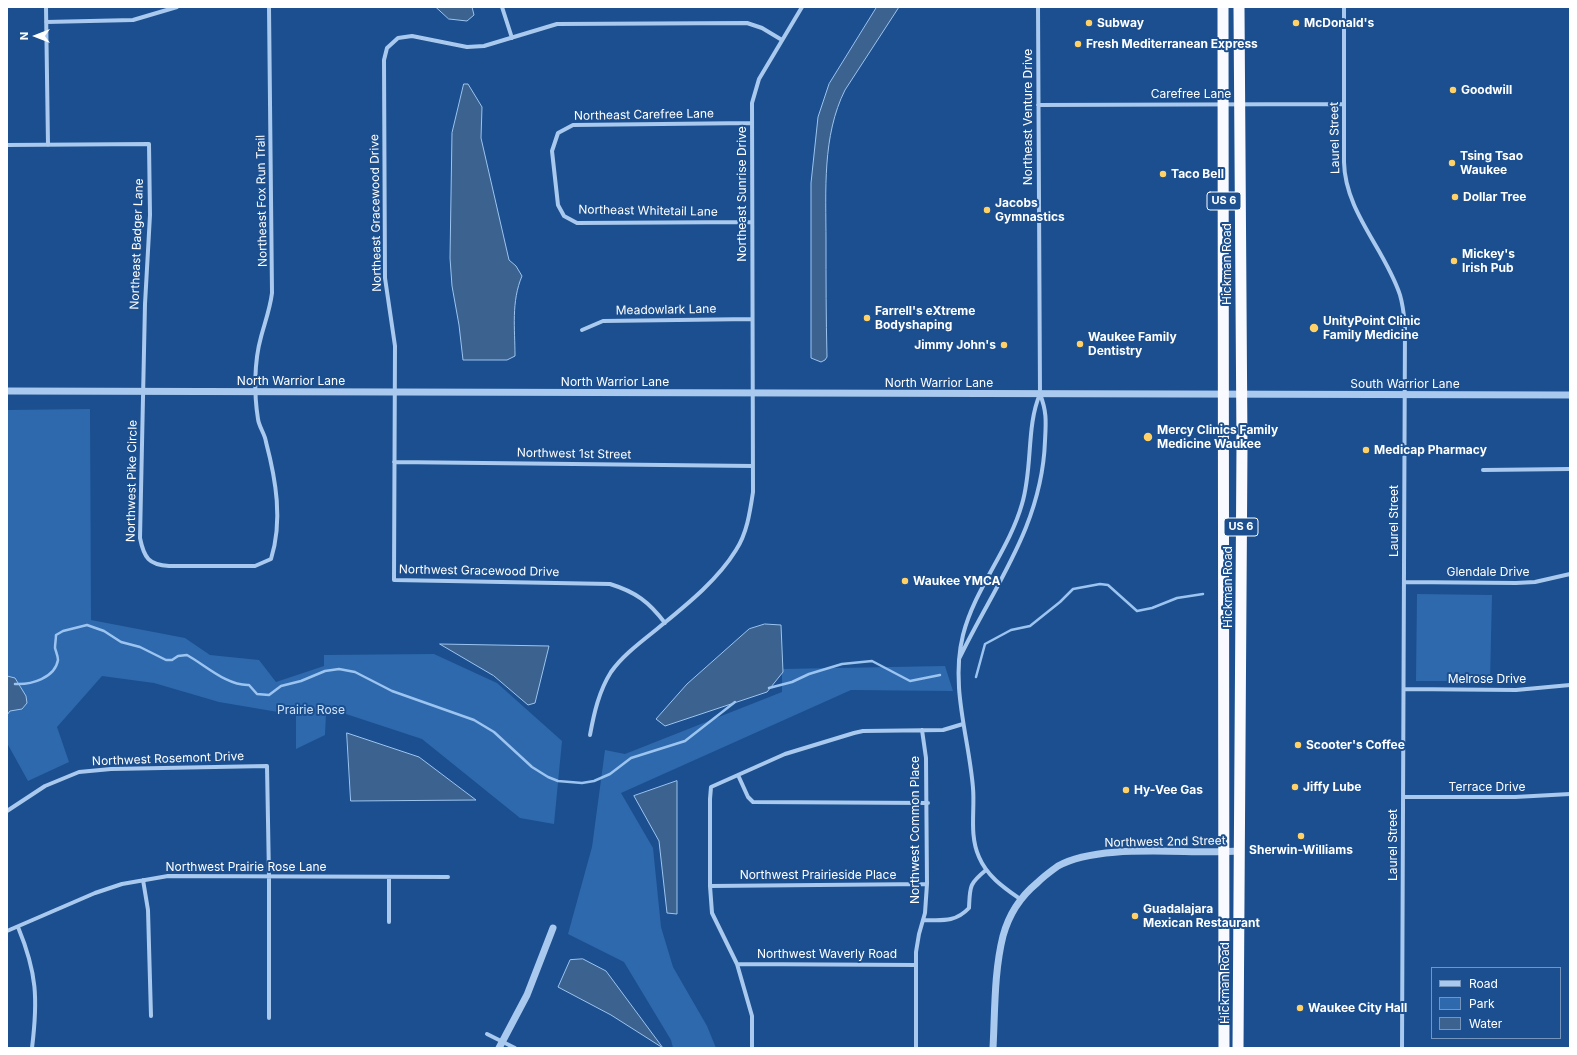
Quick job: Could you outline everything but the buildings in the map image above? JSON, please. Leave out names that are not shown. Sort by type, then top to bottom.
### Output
[{"type":"highway","name":"Hickman Road","points":[[1224,7],[1224,1048]]},
{"type":"highway","name":"Hickman Road","points":[[1238,1048],[1242,445],[1240,394],[1239,7]]},
{"type":"street","points":[[46,7],[48,145]]},
{"type":"street","points":[[159,7],[160,12]]},
{"type":"street","points":[[46,22],[125,20],[177,7]]},
{"type":"street","name":"Northeast Fox Run Trail","points":[[257,392],[257,357],[261,337],[269,315],[272,294],[269,7]]},
{"type":"street","points":[[502,7],[512,38],[557,24],[743,23],[755,25],[782,40]]},
{"type":"street","name":"Northeast Sunrise Drive","points":[[590,735],[594,713],[604,684],[611,673],[628,653],[665,623],[716,576],[737,549],[749,519],[753,492],[751,123],[754,91],[759,79],[802,7]]},
{"type":"street","name":"Northeast Venture Drive","points":[[1038,7],[1040,394]]},
{"type":"street","name":"Laurel Street","points":[[1344,7],[1345,168],[1348,186],[1356,208],[1396,283],[1401,297],[1405,325],[1402,1048]]},
{"type":"street","name":"Northeast Gracewood Drive","points":[[395,392],[395,346],[385,278],[384,60],[387,48],[398,38],[412,36],[467,46],[484,46],[512,38]]},
{"type":"street","name":"Carefree Lane","points":[[1038,105],[1344,104]]},
{"type":"street","name":"Northeast Carefree Lane","points":[[555,175],[552,151],[558,133],[573,125],[751,123]]},
{"type":"street","name":"Northeast Badger Lane","points":[[7,146],[149,144],[150,215],[145,304],[144,391]]},
{"type":"street","name":"Northeast Whitetail Lane","points":[[555,175],[558,205],[564,216],[577,223],[752,222]]},
{"type":"street","name":"Meadowlark Lane","points":[[582,330],[603,321],[752,319]]},
{"type":"street","name":"North Warrior Lane","points":[[7,391],[1224,394]]},
{"type":"street","name":"Northwest Pike Circle","points":[[144,391],[140,538],[142,551],[150,561],[158,566],[255,566],[271,559],[276,544],[276,486],[266,440],[258,421],[257,392]]},
{"type":"street","name":"Northwest Gracewood Drive","points":[[395,392],[394,580],[610,584],[631,591],[652,607],[665,623]]},
{"type":"street","points":[[1020,899],[995,881],[986,870],[978,856],[975,843],[974,794],[971,757],[963,724],[959,694],[959,659],[963,636],[970,613],[1018,520],[1027,489],[1033,410],[1040,394]]},
{"type":"street","points":[[959,659],[1017,549],[1034,510],[1041,481],[1044,457],[1046,410],[1040,394]]},
{"type":"street","name":"South Warrior Lane","points":[[1224,394],[1570,395]]},
{"type":"street","name":"Northwest 1st Street","points":[[394,462],[753,466]]},
{"type":"street","points":[[1483,470],[1570,468]]},
{"type":"street","name":"Glendale Drive","points":[[1404,582],[1535,582],[1570,574]]},
{"type":"street","name":"Melrose Drive","points":[[1404,689],[1523,690],[1570,685]]},
{"type":"street","points":[[752,1048],[752,1016],[737,964],[712,913],[710,886],[711,787],[785,754],[854,733],[863,731],[943,730],[963,724]]},
{"type":"street","name":"Northwest Common Place","points":[[916,1048],[916,965],[919,934],[925,912],[927,884],[928,803],[926,758],[922,730]]},
{"type":"street","name":"Northwest Rosemont Drive","points":[[7,811],[45,786],[79,772],[111,769],[267,766],[270,876]]},
{"type":"street","points":[[738,775],[748,798],[753,802],[928,803]]},
{"type":"street","name":"Terrace Drive","points":[[1403,797],[1515,797],[1570,794]]},
{"type":"street","name":"Northwest 2nd Street","points":[[993,1048],[999,955],[1003,934],[1020,899],[1042,878],[1059,866],[1082,858],[1111,853],[1239,851]]},
{"type":"street","points":[[923,920],[950,920],[961,917],[969,908],[969,892],[972,881],[986,870]]},
{"type":"street","name":"Northwest Prairie Rose Lane","points":[[7,931],[95,893],[122,884],[183,875],[448,877]]},
{"type":"street","points":[[269,1018],[270,876]]},
{"type":"street","points":[[389,922],[390,877]]},
{"type":"street","points":[[143,880],[148,910],[151,1016]]},
{"type":"street","name":"Northwest Prairieside Place","points":[[710,886],[927,884]]},
{"type":"street","points":[[18,927],[27,949],[33,972],[35,998],[32,1048]]},
{"type":"street","points":[[501,1045],[527,995],[553,928]]},
{"type":"street","name":"Northwest Waverly Road","points":[[737,964],[916,965]]},
{"type":"street","points":[[487,1034],[501,1045],[515,1048]]},
{"type":"green space","name":"Prairie Rose","points":[[90,409],[91,620],[185,638],[210,655],[259,660],[276,682],[324,666],[324,655],[434,654],[497,683],[562,741],[554,824],[520,818],[422,739],[346,714],[326,714],[325,735],[296,749],[296,712],[278,712],[219,702],[154,683],[102,676],[57,727],[69,762],[28,781],[7,743],[7,410]]},
{"type":"green space","points":[[1417,594],[1492,595],[1490,681],[1416,681]]},
{"type":"green space","points":[[945,666],[953,691],[851,690],[621,793],[653,848],[661,927],[673,967],[707,1026],[716,1048],[673,1048],[671,1040],[624,962],[568,934],[592,847],[605,750],[625,754],[782,692],[782,669]]},
{"type":"water","points":[[436,7],[472,7],[474,15],[467,21],[449,19]]},
{"type":"water","points":[[877,7],[899,7],[845,90],[832,126],[829,145],[826,183],[827,357],[821,362],[811,358],[811,183],[818,117],[829,84]]},
{"type":"water","points":[[464,84],[468,84],[482,107],[481,138],[509,260],[516,266],[522,276],[516,296],[515,306],[515,356],[507,360],[463,360],[452,286],[450,258],[452,133]]},
{"type":"water","points":[[765,624],[781,625],[783,672],[767,692],[665,726],[656,719],[687,684],[749,629]]},
{"type":"water","points":[[440,644],[549,646],[535,703],[528,705],[494,676]]},
{"type":"water","points":[[7,676],[15,678],[26,696],[27,703],[22,709],[10,711],[7,715]]},
{"type":"water","points":[[347,733],[419,757],[476,800],[351,801]]},
{"type":"water","points":[[677,781],[677,914],[667,913],[659,841],[634,796]]},
{"type":"water","points":[[583,959],[606,971],[663,1048],[611,1015],[558,987],[570,960]]},
{"type":"waterway","points":[[976,677],[985,644],[1011,630],[1030,626],[1060,602],[1073,589],[1100,584],[1108,585],[1137,611],[1152,608],[1177,598],[1203,594]]},
{"type":"waterway","points":[[15,684],[35,682],[47,676],[56,666],[58,660],[55,648],[56,635],[63,631],[87,625],[104,631],[121,642],[140,647],[166,660],[172,660],[178,656],[187,655],[224,679],[249,685],[257,694],[269,695],[281,686],[301,681],[325,671],[339,669],[355,672],[392,691],[474,720],[494,732],[532,767],[548,777],[558,781],[582,783],[594,781],[610,774],[631,758],[685,741],[735,702]]},
{"type":"waterway","points":[[769,688],[792,682],[809,674],[842,664],[872,661],[910,681],[940,675]]},
{"type":"place","name":"Subway","points":[[1089,23]]},
{"type":"place","name":"McDonald's","points":[[1296,23]]},
{"type":"place","name":"Fresh Mediterranean Express","points":[[1078,44]]},
{"type":"place","name":"Goodwill","points":[[1453,90]]},
{"type":"place","name":"Tsing Tsao Waukee","points":[[1452,163]]},
{"type":"place","name":"Taco Bell","points":[[1163,174]]},
{"type":"place","name":"Dollar Tree","points":[[1455,197]]},
{"type":"place","name":"Jacobs Gymnastics","points":[[987,210]]},
{"type":"place","name":"Mickey's Irish Pub","points":[[1454,261]]},
{"type":"place","name":"Farrell's eXtreme Bodyshaping","points":[[867,318]]},
{"type":"place","name":"UnityPoint Clinic Family Medicine","points":[[1314,328]]},
{"type":"place","name":"Waukee Family Dentistry","points":[[1080,344]]},
{"type":"place","name":"Jimmy John's","points":[[1004,345]]},
{"type":"place","name":"Mercy Clinics Family Medicine Waukee","points":[[1148,437]]},
{"type":"place","name":"Medicap Pharmacy","points":[[1366,450]]},
{"type":"place","name":"Waukee YMCA","points":[[905,581]]},
{"type":"place","name":"Scooter's Coffee","points":[[1298,745]]},
{"type":"place","name":"Jiffy Lube","points":[[1295,787]]},
{"type":"place","name":"Hy-Vee Gas","points":[[1126,790]]},
{"type":"place","name":"Sherwin-Williams","points":[[1301,836]]},
{"type":"place","name":"Guadalajara Mexican Restaurant","points":[[1135,916]]},
{"type":"place","name":"Waukee City Hall","points":[[1300,1008]]}]
